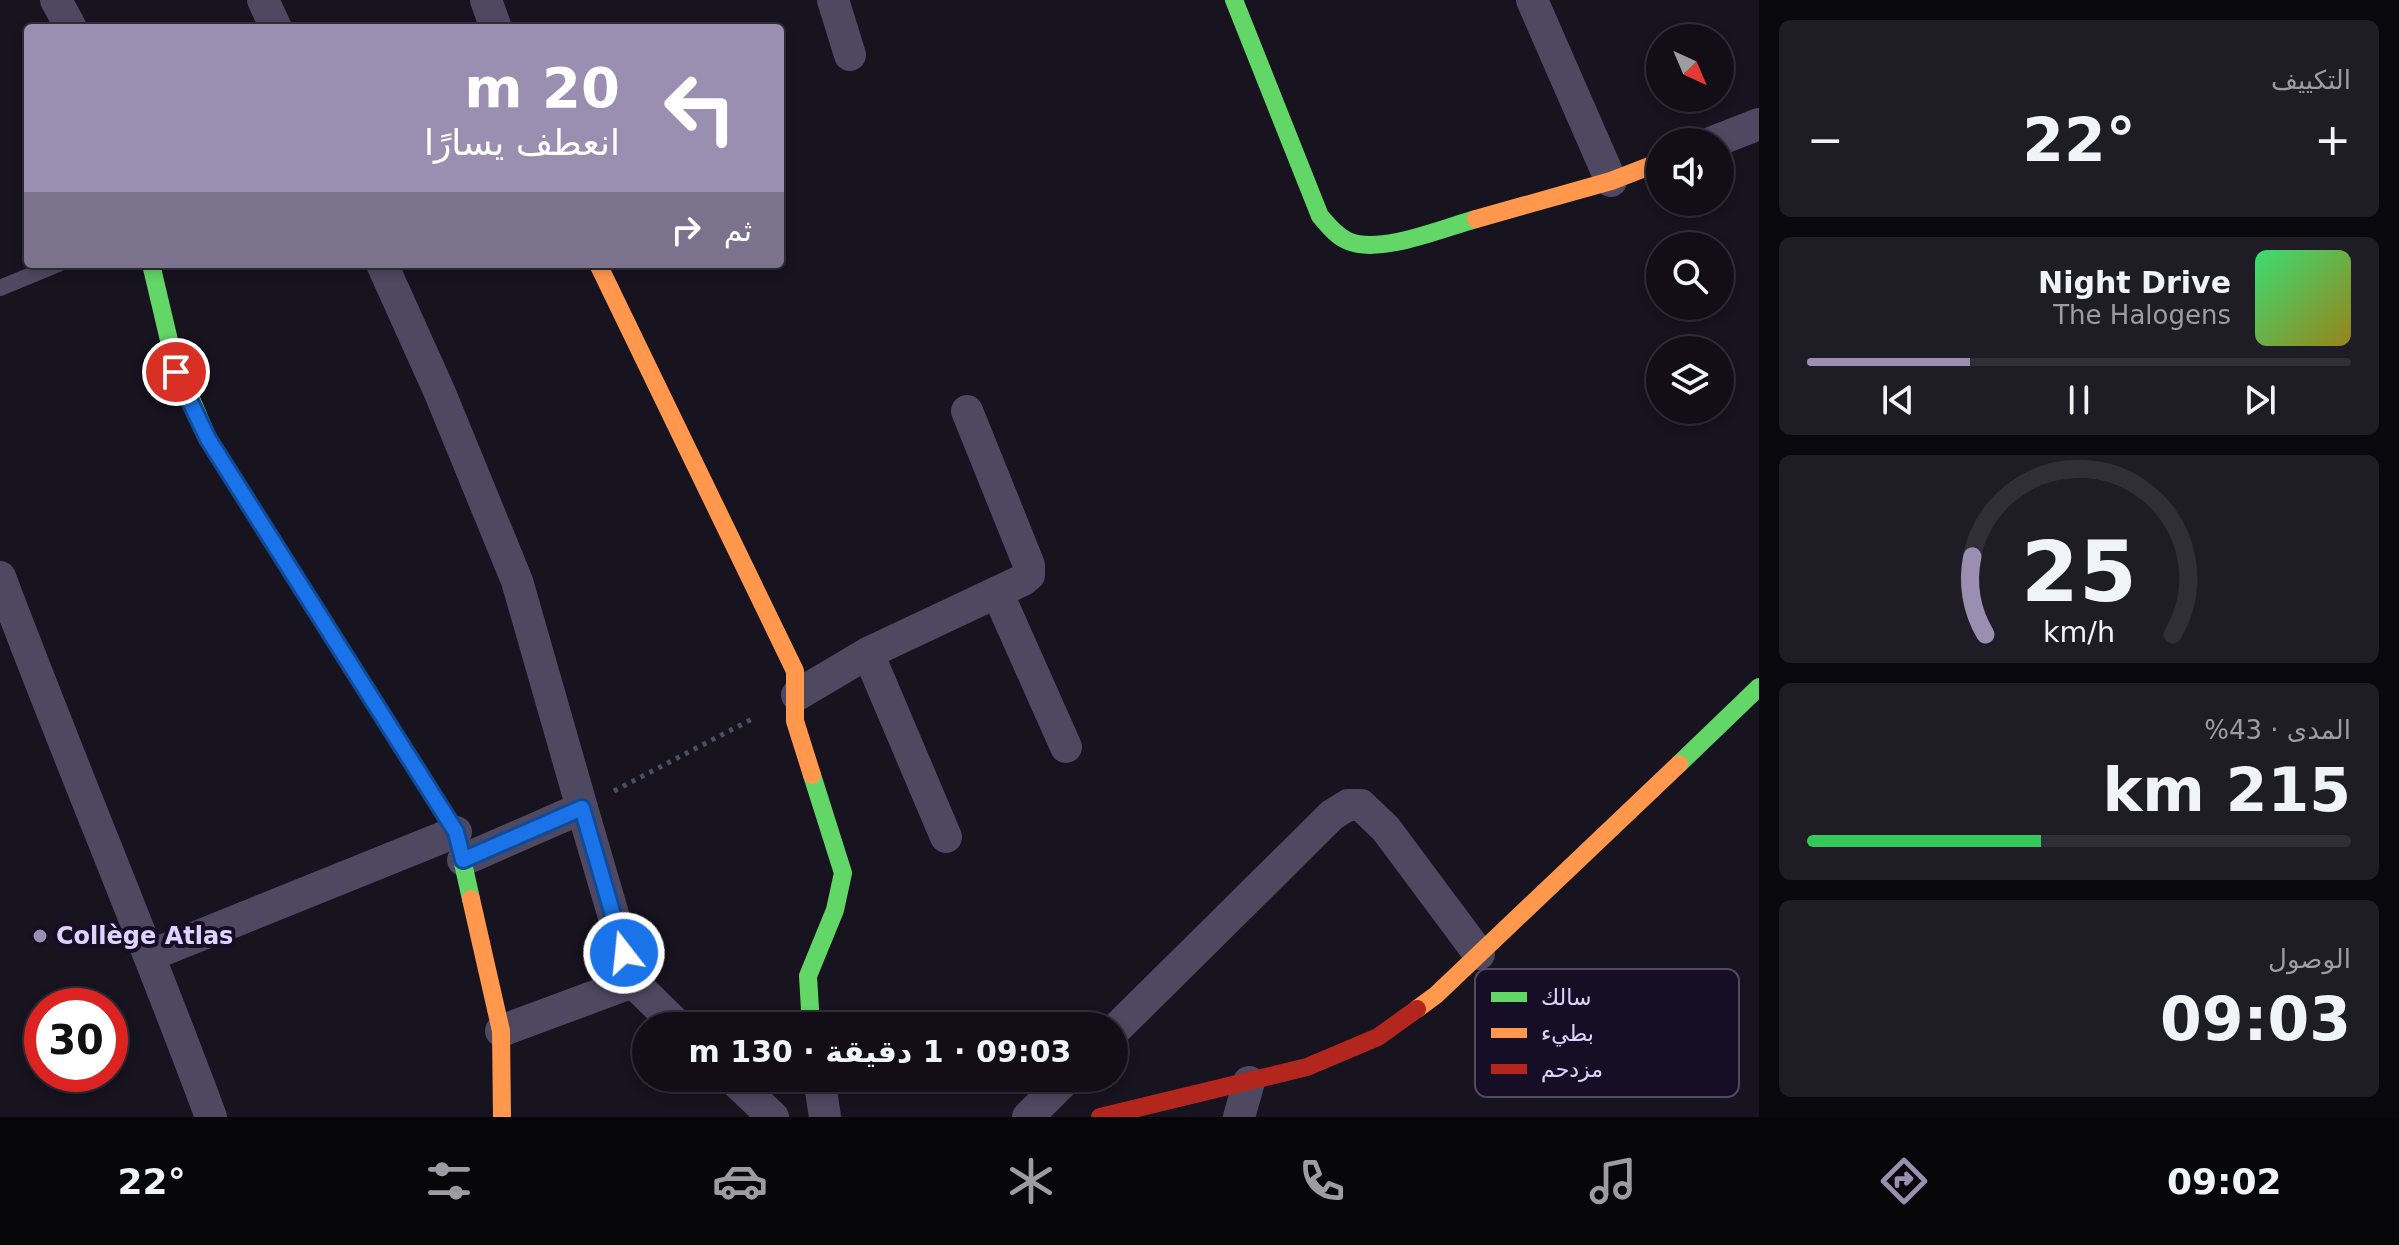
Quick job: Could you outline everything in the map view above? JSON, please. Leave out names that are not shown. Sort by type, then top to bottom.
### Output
[{"type":"street","points":[[56,0],[69,24]]},
{"type":"street","points":[[263,0],[274,24]]},
{"type":"street","points":[[486,0],[495,24]]},
{"type":"street","points":[[833,0],[850,55]]},
{"type":"street","points":[[1234,0],[1320,216],[1335,235],[1356,246],[1382,245],[1611,181],[1646,167]]},
{"type":"street","points":[[1532,0],[1611,181]]},
{"type":"street","points":[[1734,134],[1759,124]]},
{"type":"street","points":[[152,268],[156,301],[176,372],[208,439],[459,846],[501,1031],[502,1117]]},
{"type":"street","points":[[384,268],[440,393],[517,581],[633,982],[664,1012]]},
{"type":"street","points":[[600,268],[795,671],[795,721],[843,873],[840,900],[810,969],[807,986],[810,1012]]},
{"type":"street","points":[[797,695],[868,653],[1029,575],[1029,565],[967,411]]},
{"type":"street","points":[[0,577],[67,755],[151,955],[211,1117]]},
{"type":"street","points":[[997,592],[1066,747]]},
{"type":"street","points":[[868,653],[946,837]]},
{"type":"street","points":[[1100,1117],[1307,1067],[1378,1037],[1436,995],[1759,687]]},
{"type":"street","points":[[1128,1017],[1332,815],[1348,805],[1361,805],[1386,829],[1479,954]]},
{"type":"street","points":[[151,955],[459,846],[582,808]]},
{"type":"street","points":[[501,1031],[633,982]]},
{"type":"street","points":[[1239,1117],[1249,1082]]},
{"type":"street","points":[[747,1092],[773,1117]]},
{"type":"street","points":[[821,1092],[825,1117]]},
{"type":"street","points":[[1028,1117],[1053,1092]]},
{"type":"lane","points":[[0,288],[48,268]]},
{"type":"path","points":[[582,808],[797,695]]},
{"type":"traffic: fast","points":[[1234,0],[1320,216],[1336,233],[1348,241],[1377,245],[1412,239],[1476,219]]},
{"type":"traffic: fast","points":[[152,268],[172,353],[208,439],[456,832],[471,899]]},
{"type":"traffic: fast","points":[[1679,764],[1759,687]]},
{"type":"traffic: fast","points":[[810,1012],[808,976],[835,910],[843,873],[812,775]]},
{"type":"traffic: slow","points":[[1476,219],[1611,181],[1646,167]]},
{"type":"traffic: slow","points":[[600,268],[795,671],[795,721],[812,775]]},
{"type":"traffic: slow","points":[[1417,1009],[1436,995],[1679,764]]},
{"type":"traffic: slow","points":[[471,899],[501,1031],[502,1117]]},
{"type":"traffic: jam","points":[[1100,1117],[1307,1067],[1378,1037],[1417,1009]]},
{"type":"place","name":"Collège Atlas","points":[[40,936]]},
{"type":"route","points":[[176,372],[208,439],[456,832],[463,860],[582,808],[624,953]]}]
